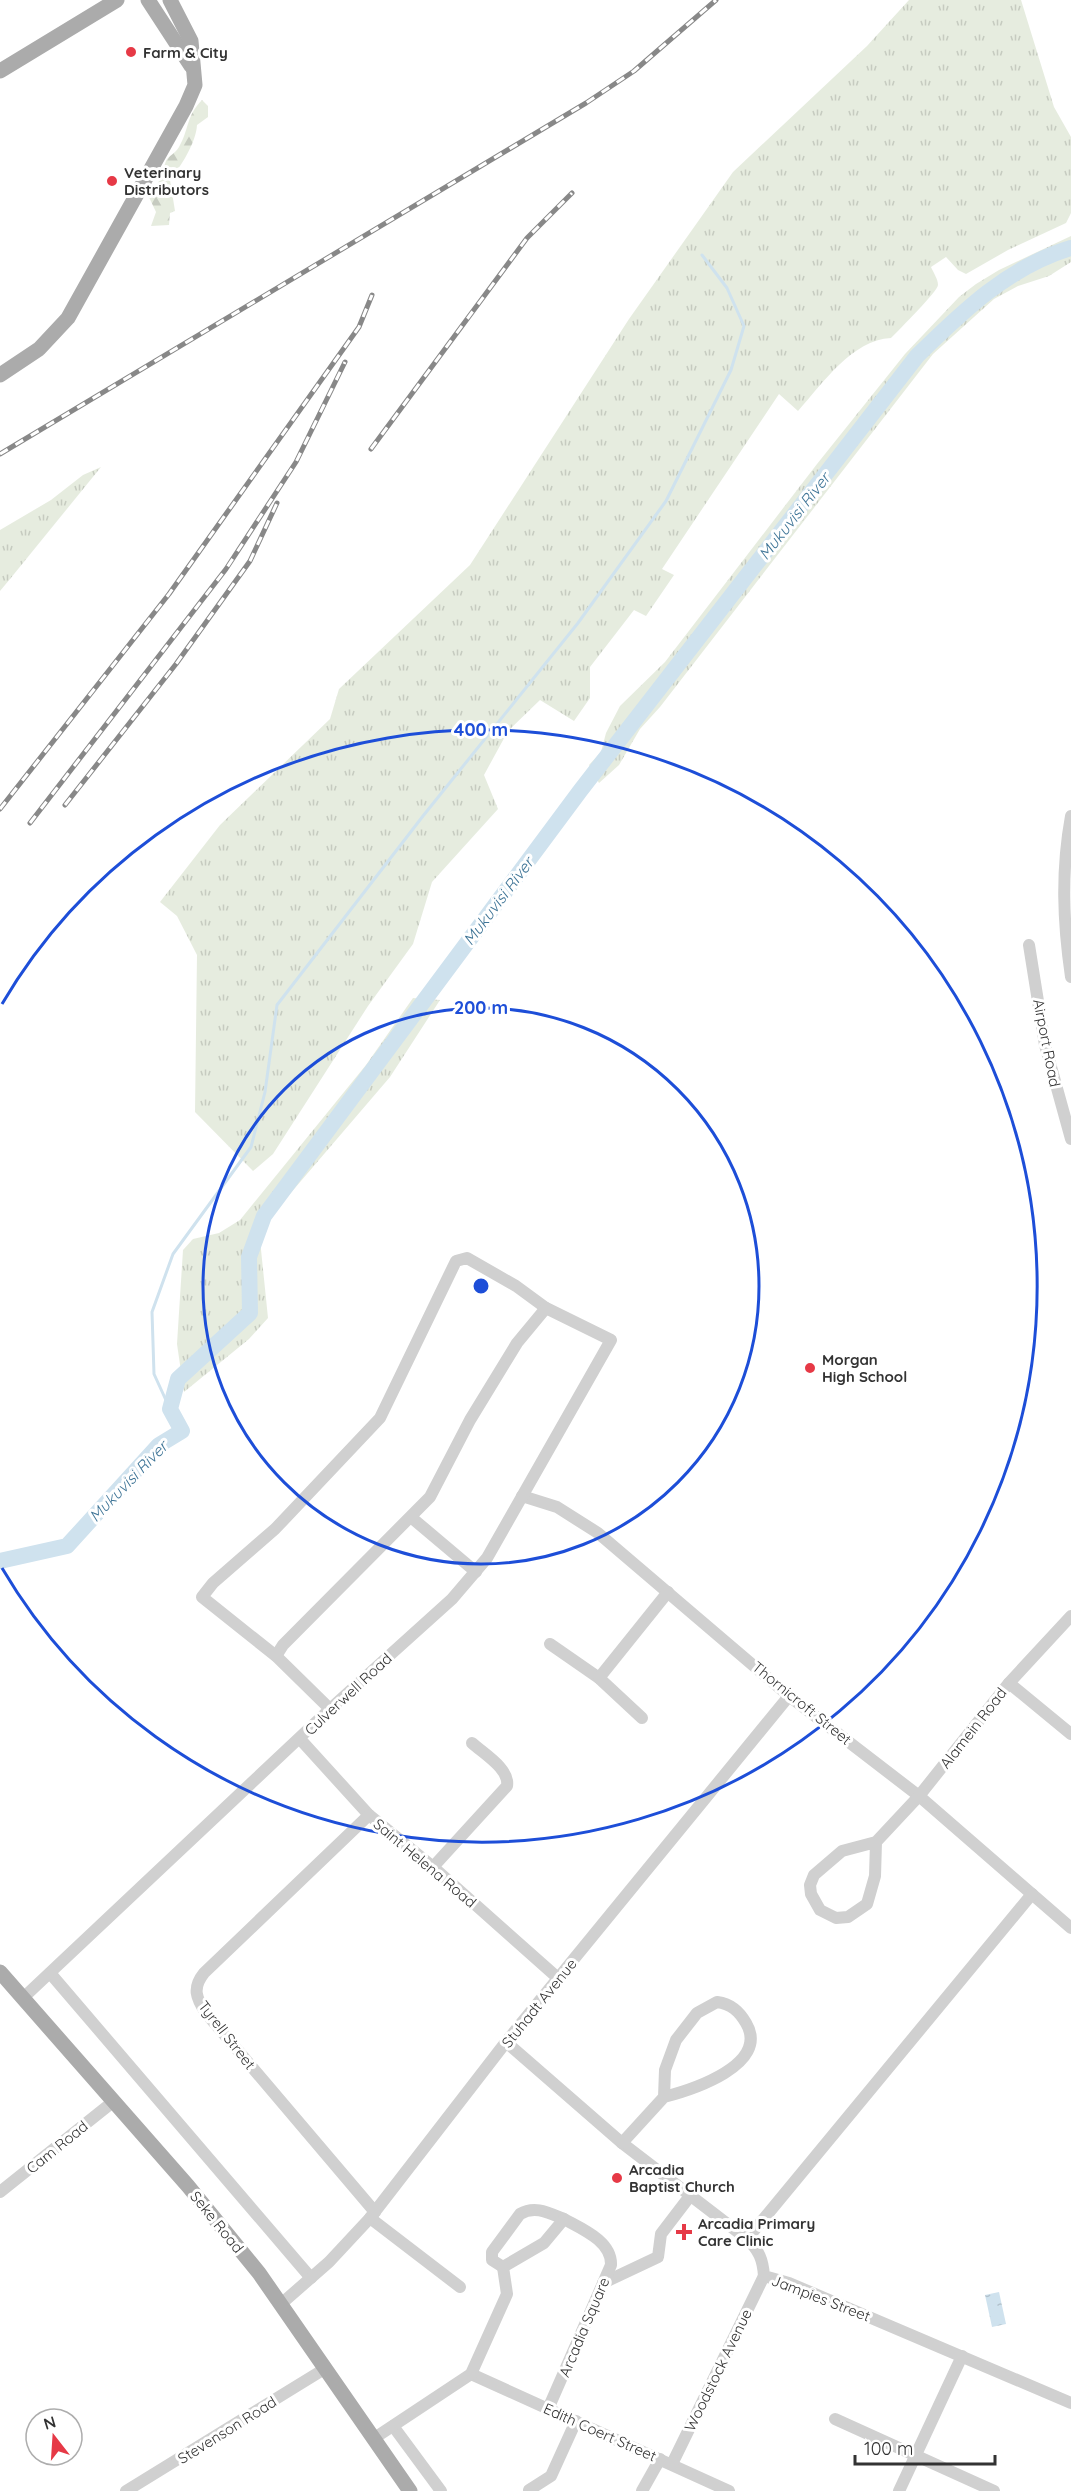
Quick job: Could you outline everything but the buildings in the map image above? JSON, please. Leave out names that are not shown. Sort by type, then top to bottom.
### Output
[{"type":"main road","points":[[0,70],[117,0]]},
{"type":"main road","points":[[148,0],[191,66]]},
{"type":"main road","points":[[0,375],[54,335],[80,300],[186,106],[195,85],[191,66],[191,40],[170,0]]},
{"type":"main road","name":"Seke Road","points":[[0,1972],[188,2186],[281,2304],[410,2491]]},
{"type":"street","points":[[1071,816],[1063,857],[1066,942],[1071,977]]},
{"type":"street","name":"Airport Road","points":[[1029,945],[1045,1045],[1071,1139]]},
{"type":"street","points":[[276,1656],[283,1645],[412,1518],[430,1497],[470,1420],[517,1343],[546,1308],[480,1263],[467,1257],[456,1262],[380,1418],[275,1529],[213,1583],[202,1597],[276,1656],[330,1709]]},
{"type":"street","name":"Culverwell Road","points":[[23,1998],[330,1709],[452,1599],[487,1558],[611,1340],[546,1308]]},
{"type":"street","name":"Thornicroft Street","points":[[522,1496],[557,1508],[598,1533],[789,1696],[919,1796],[1071,1928]]},
{"type":"street","points":[[412,1518],[476,1572]]},
{"type":"street","points":[[599,1677],[668,1592]]},
{"type":"street","name":"Alamein Road","points":[[876,1842],[919,1796],[1009,1683],[1071,1616]]},
{"type":"street","points":[[550,1644],[599,1677],[642,1718]]},
{"type":"street","points":[[1009,1683],[1071,1734]]},
{"type":"street","name":"Stuhadt Avenue","points":[[281,2304],[311,2278],[373,2215],[506,2042],[789,1696]]},
{"type":"street","name":"Saint Helena Road","points":[[300,1739],[369,1815],[433,1867],[559,1978]]},
{"type":"street","points":[[433,1867],[508,1782],[503,1771],[472,1743]]},
{"type":"street","name":"Tyrell Street","points":[[369,1815],[204,1973],[196,1988],[197,1997],[206,2013],[373,2215],[460,2287]]},
{"type":"street","points":[[876,1842],[875,1876],[867,1904],[848,1917],[836,1918],[820,1910],[810,1894],[810,1885],[814,1875],[842,1851],[876,1842]]},
{"type":"street","points":[[747,2239],[1032,1894]]},
{"type":"street","points":[[50,1973],[311,2278]]},
{"type":"street","points":[[621,2143],[664,2097],[691,2090],[728,2072],[748,2050],[751,2044],[748,2027],[732,2006],[717,2002],[708,2006],[697,2013],[676,2040],[665,2070],[664,2097]]},
{"type":"street","name":"Jampies Street","points":[[506,2042],[621,2143],[747,2239],[758,2249],[763,2263],[764,2276],[789,2283],[1071,2403]]},
{"type":"street","name":"Cam Road","points":[[0,2192],[114,2101]]},
{"type":"street","points":[[603,2283],[658,2257],[661,2234],[690,2196]]},
{"type":"street","points":[[373,2439],[471,2374],[507,2294],[503,2267],[492,2260],[492,2252],[520,2214],[527,2210],[541,2210],[564,2219],[544,2243],[503,2267]]},
{"type":"street","name":"Arcadia Square","points":[[548,2409],[610,2265],[609,2251],[603,2244],[564,2219]]},
{"type":"street","name":"Woodstock Avenue","points":[[672,2464],[764,2276]]},
{"type":"street","points":[[899,2491],[962,2356]]},
{"type":"street","name":"Stevenson Road","points":[[126,2491],[326,2368]]},
{"type":"street","name":"Edith Coert Street","points":[[471,2374],[729,2491]]},
{"type":"street","points":[[835,2419],[994,2491]]},
{"type":"street","points":[[529,2490],[551,2476],[576,2421]]},
{"type":"street","points":[[393,2426],[441,2491]]},
{"type":"street","points":[[642,2491],[660,2459]]},
{"type":"green space","points":[[909,0],[1021,0],[1054,107],[1071,137],[1071,213],[1066,223],[1008,250],[966,274],[958,270],[946,257],[931,267],[938,283],[932,295],[891,338],[864,346],[851,355],[828,376],[798,411],[779,394],[662,569],[674,575],[646,616],[634,610],[590,667],[590,698],[574,721],[540,700],[508,731],[484,775],[498,809],[432,882],[413,944],[368,1006],[273,1154],[253,1171],[195,1112],[197,955],[177,916],[160,902],[220,825],[330,719],[339,689],[470,565],[629,319],[733,172],[867,46]]},
{"type":"green space","points":[[202,100],[208,106],[208,117],[197,125],[191,147],[170,180],[175,211],[170,213],[169,225],[151,226],[156,212],[147,193],[158,183],[166,161],[179,147],[190,117]]},
{"type":"green space","points":[[1071,236],[1071,262],[1049,276],[1018,286],[994,299],[933,354],[660,707],[640,729],[619,765],[599,783],[589,765],[601,752],[606,733],[620,706],[665,662],[817,464],[905,354],[959,297],[976,284],[999,270]]},
{"type":"green space","points":[[101,467],[0,591],[0,530],[51,500],[83,475]]},
{"type":"green space","points":[[413,998],[440,1000],[390,1077],[259,1230],[268,1318],[249,1339],[184,1392],[177,1344],[183,1250],[193,1239],[219,1233],[240,1220],[366,1065]]},
{"type":"water","points":[[999,2292],[1006,2324],[992,2327],[985,2295]]},
{"type":"waterway","name":"Mukuvisi River","points":[[0,1561],[67,1546],[159,1445],[182,1431],[170,1409],[178,1379],[250,1313],[249,1257],[264,1216],[580,791],[917,356],[988,292],[1027,267],[1071,248]]},
{"type":"waterway","points":[[170,1409],[154,1374],[152,1312],[173,1254],[251,1147],[265,1092],[277,1005],[423,816],[578,623],[666,501],[731,370],[744,326],[727,288],[702,255]]},
{"type":"railway","points":[[0,454],[586,103],[634,71],[716,0]]},
{"type":"railway","points":[[371,449],[527,238],[572,193]]},
{"type":"railway","points":[[0,809],[169,594],[359,327],[372,295]]},
{"type":"railway","points":[[30,823],[226,569],[296,462],[345,362]]},
{"type":"railway","points":[[65,805],[176,664],[250,561],[277,503]]},
{"type":"place","name":"Farm & City","points":[[131,52]]},
{"type":"place","name":"Veterinary Distributors","points":[[112,181]]},
{"type":"place","name":"Morgan High School","points":[[810,1368]]},
{"type":"place","name":"Arcadia Baptist Church","points":[[617,2178]]},
{"type":"place","name":"Arcadia Primary Care Clinic","points":[[684,2232]]}]
